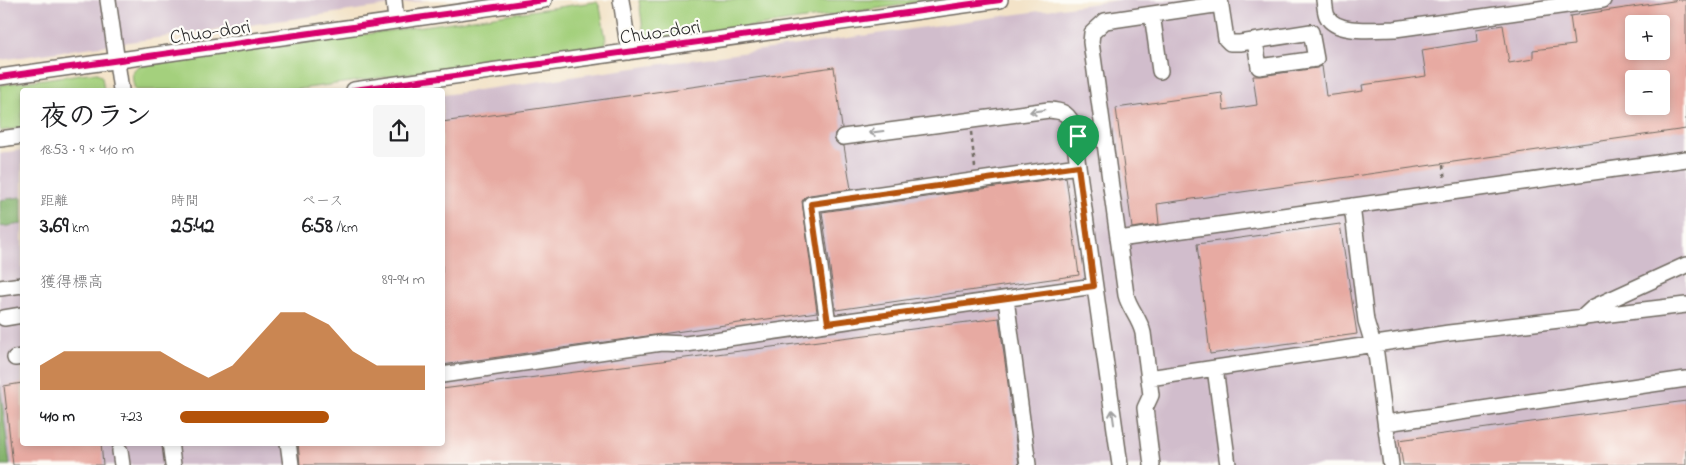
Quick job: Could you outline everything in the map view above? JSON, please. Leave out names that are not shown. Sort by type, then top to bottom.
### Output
[{"type":"street","points":[[108,0],[121,88]]},
{"type":"street","points":[[394,0],[396,21]]},
{"type":"street","name":"Chuo-dori","points":[[0,77],[544,0]]},
{"type":"street","points":[[621,0],[629,52]]},
{"type":"street","name":"Chuo-dori","points":[[368,88],[1000,0]]},
{"type":"street","points":[[1324,0],[1327,16],[1333,23],[1343,29],[1395,29],[1603,0]]},
{"type":"street","points":[[1152,465],[1145,408],[1151,395],[1143,333],[1126,295],[1091,42],[1092,33],[1105,22],[1221,2],[1228,41],[1240,43],[1311,32],[1316,59],[1258,67],[1255,41]]},
{"type":"street","points":[[1152,14],[1160,71]]},
{"type":"street","points":[[843,137],[1049,110],[1062,111],[1069,116],[1072,123],[1120,465]]},
{"type":"street","points":[[0,139],[20,136]]},
{"type":"street","points":[[1119,239],[1686,159]]},
{"type":"street","points":[[828,323],[811,204],[1078,166]]},
{"type":"street","points":[[1352,206],[1366,321],[1374,345],[1391,465]]},
{"type":"street","points":[[1582,318],[1594,307],[1686,265]]},
{"type":"street","points":[[0,288],[20,285]]},
{"type":"street","points":[[445,375],[652,345],[686,344],[1094,286]]},
{"type":"street","points":[[1006,298],[1028,465]]},
{"type":"street","points":[[1149,378],[1449,333],[1686,305]]},
{"type":"street","points":[[4,318],[20,316]]},
{"type":"street","points":[[1215,368],[1228,465]]},
{"type":"street","points":[[1386,422],[1686,379]]},
{"type":"street","points":[[171,446],[173,465]]},
{"type":"street","points":[[289,446],[291,465]]},
{"type":"path","points":[[971,131],[977,180]]},
{"type":"path","points":[[1443,165],[1446,186]]},
{"type":"shaded area","points":[[0,0],[428,0],[0,60]]},
{"type":"shaded area","points":[[1118,0],[1686,0],[1686,465],[0,465],[0,153],[20,150],[20,446],[445,446],[445,95]]},
{"type":"green space","points":[[639,0],[937,0],[653,41],[644,37]]},
{"type":"green space","points":[[594,2],[597,2],[600,7],[606,40],[606,44],[601,47],[307,88],[135,88],[133,73],[139,66]]},
{"type":"green space","points":[[98,73],[102,77],[104,88],[20,88],[20,128],[0,131],[0,85]]},
{"type":"green space","points":[[20,197],[20,224],[0,227],[0,200]]},
{"type":"green space","points":[[0,386],[10,465],[0,465]]},
{"type":"building","points":[[1686,0],[1686,129],[1157,204],[1159,224],[1132,228],[1116,108],[1222,93],[1224,110],[1257,105],[1253,76],[1322,66],[1326,96],[1363,91],[1362,85],[1426,76],[1422,50],[1477,41],[1476,29],[1503,25],[1509,63],[1533,59],[1533,50],[1574,45],[1570,16]]},
{"type":"building","points":[[834,67],[842,128],[835,133],[834,139],[839,145],[844,146],[851,189],[810,195],[802,201],[817,312],[445,365],[445,122]]},
{"type":"building","points":[[1066,177],[1079,275],[836,310],[822,212]]},
{"type":"building","points":[[1340,224],[1357,334],[1210,354],[1197,244]]},
{"type":"building","points":[[999,318],[1019,465],[300,465],[298,446],[445,446],[445,389]]},
{"type":"building","points":[[20,383],[20,446],[101,446],[103,465],[13,465],[4,386]]},
{"type":"building","points":[[1686,401],[1686,465],[1403,465],[1399,440]]},
{"type":"cycle path","points":[[0,77],[544,0]]},
{"type":"cycle path","points":[[368,88],[1000,0]]},
{"type":"route","points":[[1078,166],[1094,286],[828,323],[811,204],[1078,166]]}]
